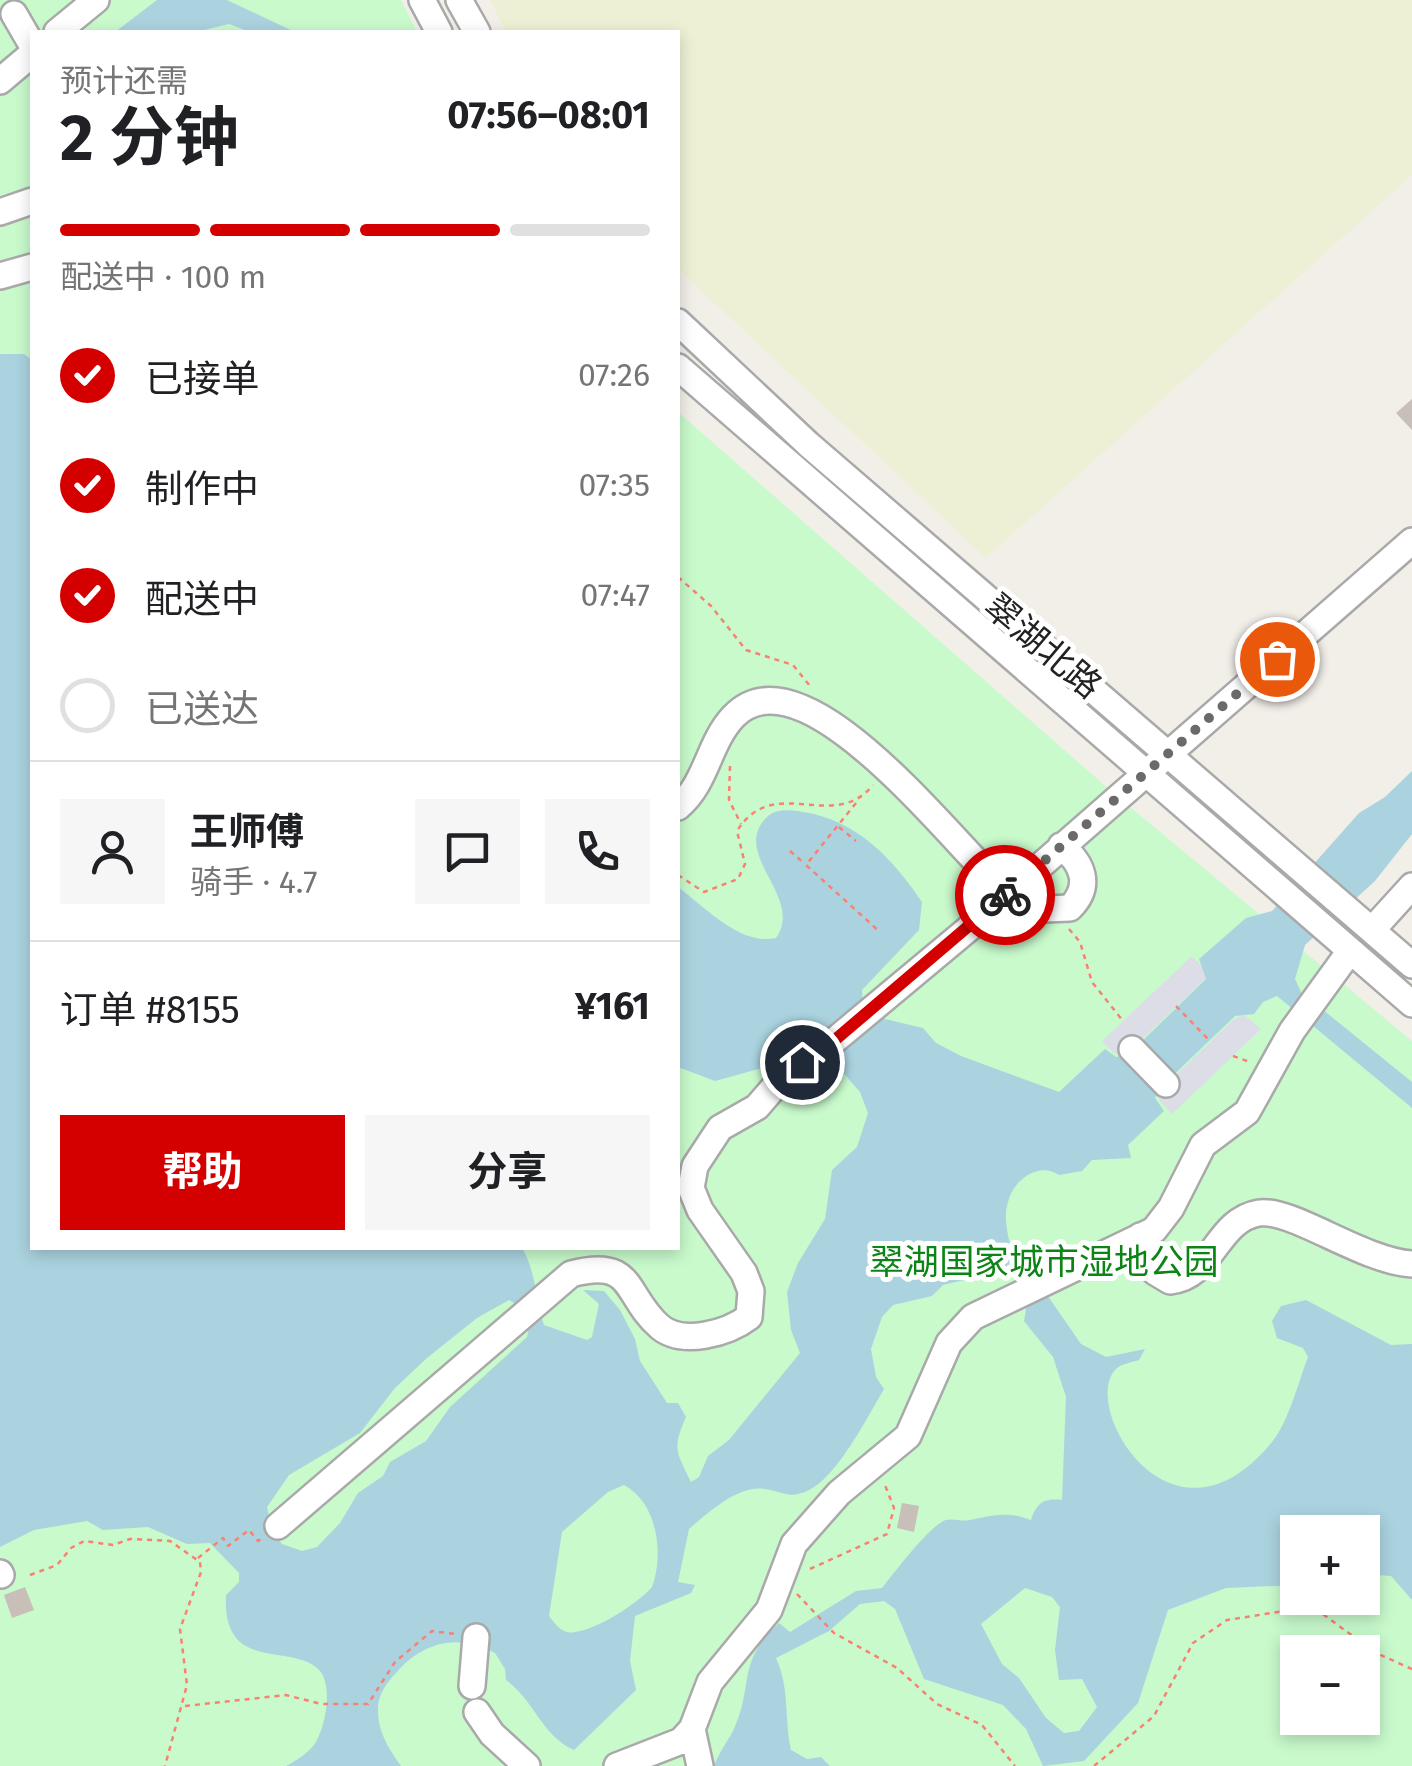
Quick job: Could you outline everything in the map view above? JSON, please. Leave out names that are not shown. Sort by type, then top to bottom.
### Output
[{"type":"street","points":[[60,30],[96,0]]},
{"type":"street","points":[[422,0],[438,30]]},
{"type":"street","points":[[459,0],[476,30]]},
{"type":"street","points":[[14,14],[30,42]]},
{"type":"street","points":[[0,82],[30,56]]},
{"type":"street","points":[[0,212],[30,202]]},
{"type":"street","points":[[0,276],[30,268]]},
{"type":"street","name":"翠湖北路","points":[[680,324],[719,365],[834,467],[1412,965]]},
{"type":"street","name":"翠湖北路","points":[[680,369],[1412,1004]]},
{"type":"street","points":[[278,1526],[571,1274],[595,1268],[622,1277],[661,1328],[674,1333],[727,1331],[748,1318],[751,1291],[744,1272],[700,1210],[692,1177],[720,1128],[758,1107],[787,1072],[829,1045],[1014,888],[1412,541]]},
{"type":"street","points":[[680,805],[695,791],[732,718],[762,700],[777,698],[818,716],[886,769],[981,872],[1044,909],[1058,911],[1078,900],[1084,880],[1078,862],[1061,846]]},
{"type":"street","points":[[1372,930],[1412,886]]},
{"type":"street","points":[[617,1766],[680,1741],[692,1729],[717,1672],[769,1610],[794,1544],[839,1492],[908,1436],[949,1343],[962,1327],[973,1317],[1154,1230],[1210,1136],[1236,1124],[1247,1112],[1318,990],[1350,951]]},
{"type":"street","points":[[1132,1049],[1166,1084]]},
{"type":"street","points":[[1140,1236],[1155,1272],[1170,1282],[1196,1273],[1226,1233],[1255,1214],[1278,1215],[1355,1251],[1412,1264]]},
{"type":"street","points":[[476,1637],[474,1699],[492,1734],[528,1766]]},
{"type":"street","points":[[692,1729],[700,1766]]},
{"type":"path","points":[[680,579],[711,606],[746,650],[800,669],[812,690],[818,716]]},
{"type":"path","points":[[718,742],[731,772],[729,800],[741,824]]},
{"type":"path","points":[[806,866],[886,769]]},
{"type":"path","points":[[680,876],[704,892],[738,880],[745,864],[737,830],[756,811],[781,801],[834,807],[857,802]]},
{"type":"path","points":[[838,826],[856,841]]},
{"type":"path","points":[[790,851],[880,932]]},
{"type":"path","points":[[1058,911],[1080,942],[1092,982],[1123,1021]]},
{"type":"path","points":[[1176,1006],[1210,1041]]},
{"type":"path","points":[[803,1573],[881,1538],[890,1529],[894,1508],[877,1464]]},
{"type":"path","points":[[218,1532],[228,1546],[249,1530],[258,1542],[278,1526]]},
{"type":"path","points":[[197,1558],[222,1538]]},
{"type":"path","points":[[30,1575],[57,1564],[71,1548],[84,1541],[113,1545],[130,1540],[170,1541],[197,1558],[202,1572],[180,1630],[187,1685],[165,1766]]},
{"type":"path","points":[[1094,1766],[1154,1716],[1193,1644],[1227,1620],[1297,1609],[1320,1612],[1376,1653],[1412,1669]]},
{"type":"path","points":[[813,1615],[834,1633],[898,1668],[937,1704],[982,1726],[1015,1766]]},
{"type":"path","points":[[183,1706],[286,1695],[321,1704],[368,1704],[395,1662],[432,1631],[476,1637]]},
{"type":"green space","name":"翠湖国家城市湿地公园","points":[[0,0],[401,0],[416,30],[30,30],[30,1250],[680,1250],[680,414],[1118,797],[1412,1041],[1412,1766],[0,1766]]},
{"type":"green space","points":[[490,0],[1412,0],[1412,175],[986,558],[680,271],[680,30],[505,30]]},
{"type":"shaded area","points":[[1192,956],[1204,969],[1205,979],[1129,1052],[1115,1054],[1102,1041]]},
{"type":"shaded area","points":[[1244,1015],[1261,1029],[1172,1114],[1160,1101],[1158,1092],[1234,1019]]},
{"type":"water","points":[[157,0],[227,0],[291,30],[245,30],[229,24],[204,30],[118,30]]},
{"type":"water","points":[[0,354],[24,354],[30,358],[30,1250],[523,1250],[544,1325],[587,1340],[592,1337],[599,1304],[583,1290],[604,1291],[620,1310],[635,1339],[640,1361],[667,1403],[678,1403],[686,1417],[678,1450],[691,1482],[699,1477],[708,1456],[729,1440],[800,1353],[791,1330],[787,1292],[798,1263],[825,1219],[832,1170],[857,1147],[868,1113],[860,1092],[832,1060],[841,1049],[833,1034],[824,1031],[773,1065],[715,1081],[680,1068],[680,889],[736,931],[763,939],[776,938],[782,923],[781,907],[756,846],[758,831],[767,817],[784,810],[840,823],[886,857],[922,902],[919,930],[862,990],[863,1007],[885,1019],[923,1028],[936,1043],[961,1056],[1059,1092],[1105,1049],[1116,1057],[1129,1054],[1206,979],[1199,959],[1246,918],[1272,911],[1359,813],[1385,797],[1412,771],[1412,834],[1375,881],[1305,945],[1295,979],[1301,992],[1412,1082],[1412,1108],[1277,996],[1263,1002],[1254,1014],[1235,1016],[1161,1087],[1155,1098],[1164,1111],[1128,1145],[1131,1158],[1092,1160],[1082,1171],[1059,1175],[1043,1170],[1028,1175],[1011,1194],[1006,1214],[1012,1252],[1023,1260],[1081,1344],[1106,1357],[1145,1349],[1139,1360],[1117,1368],[1108,1386],[1110,1412],[1122,1439],[1142,1465],[1168,1482],[1200,1488],[1235,1476],[1278,1433],[1308,1357],[1303,1348],[1277,1338],[1272,1321],[1281,1306],[1306,1300],[1391,1345],[1412,1344],[1412,1600],[1391,1576],[1380,1575],[1380,1515],[1280,1515],[1280,1586],[1226,1588],[1168,1610],[1138,1703],[1084,1761],[1043,1766],[1026,1729],[1003,1705],[924,1679],[895,1609],[884,1601],[860,1604],[829,1631],[776,1658],[783,1681],[791,1750],[807,1759],[821,1757],[830,1766],[714,1766],[739,1715],[756,1651],[779,1623],[790,1632],[856,1591],[882,1588],[922,1540],[946,1520],[1008,1515],[1031,1520],[1042,1503],[1062,1500],[1066,1397],[1053,1357],[1024,1321],[1026,1298],[1021,1286],[1003,1271],[943,1285],[932,1296],[893,1305],[882,1317],[871,1349],[876,1377],[884,1389],[851,1445],[820,1483],[796,1494],[764,1489],[744,1491],[689,1529],[678,1582],[695,1585],[691,1593],[635,1616],[630,1661],[636,1690],[574,1750],[554,1736],[506,1680],[505,1669],[495,1653],[454,1642],[417,1654],[381,1694],[379,1724],[401,1766],[286,1766],[310,1750],[320,1735],[327,1693],[317,1668],[305,1661],[245,1646],[234,1636],[226,1595],[239,1582],[239,1573],[210,1543],[187,1544],[148,1527],[103,1530],[87,1521],[34,1530],[0,1547]],"holes":[[[509,1300],[519,1306],[529,1327],[527,1337],[450,1407],[426,1441],[390,1462],[383,1476],[358,1493],[340,1523],[317,1547],[302,1551],[282,1544],[272,1531],[267,1507],[289,1475],[360,1433],[395,1388],[477,1318]],[[624,1485],[635,1493],[655,1531],[657,1560],[652,1587],[606,1621],[567,1632],[549,1616],[562,1532],[608,1492]],[[1025,1588],[1052,1597],[1060,1607],[1055,1650],[1059,1680],[1082,1679],[1097,1707],[1079,1731],[1064,1733],[1046,1718],[1019,1678],[1002,1664],[981,1624]]]},
{"type":"building","points":[[1412,399],[1412,430],[1396,413]]},
{"type":"building","points":[[902,1503],[919,1506],[914,1532],[897,1528]]},
{"type":"building","points":[[25,1587],[34,1610],[12,1618],[4,1595]]},
{"type":"way so far","points":[[1005,895],[1277,659]]},
{"type":"route","points":[[802,1062],[829,1045],[1005,895]]}]
